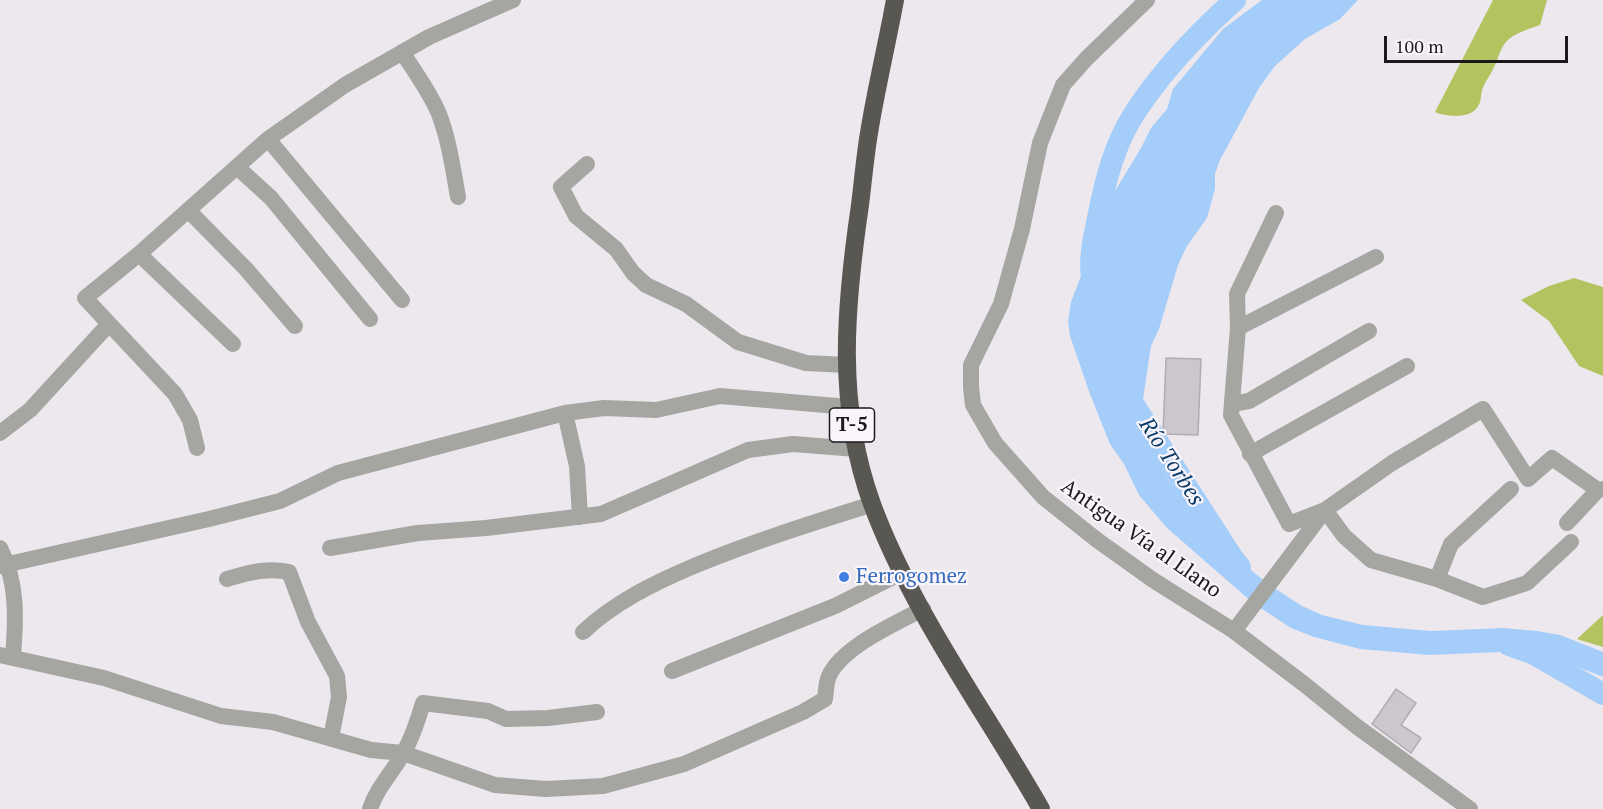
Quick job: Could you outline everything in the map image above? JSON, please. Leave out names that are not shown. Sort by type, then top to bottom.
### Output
[{"type":"highway","name":"T-5","points":[[896,0],[869,132],[851,259],[846,365],[849,407],[857,449],[873,504],[903,572],[1041,809]]},
{"type":"street","points":[[197,448],[190,420],[175,394],[85,298],[139,254],[268,139],[345,85],[429,37],[513,0]]},
{"type":"street","name":"Antigua Vía al Llano","points":[[1147,0],[1086,59],[1063,85],[1040,143],[1022,229],[1001,304],[972,365],[970,387],[973,405],[995,443],[1043,497],[1116,553],[1234,631],[1356,726],[1470,809]]},
{"type":"street","points":[[402,52],[423,84],[438,113],[448,147],[458,197]]},
{"type":"street","points":[[268,139],[402,300]]},
{"type":"street","points":[[587,165],[561,188],[564,196],[576,216],[616,249],[633,273],[646,285],[687,304],[738,342],[806,363],[846,365]]},
{"type":"street","points":[[237,167],[271,198],[370,319]]},
{"type":"street","points":[[189,210],[246,269],[296,326]]},
{"type":"street","points":[[1276,213],[1237,294],[1238,327],[1231,415],[1289,524],[1325,510],[1392,463],[1483,409],[1528,479],[1552,458],[1601,490],[1567,523]]},
{"type":"street","points":[[139,254],[233,344]]},
{"type":"street","points":[[1238,327],[1376,257]]},
{"type":"street","points":[[0,433],[30,410],[109,324]]},
{"type":"street","points":[[1232,404],[1249,402],[1369,331]]},
{"type":"street","points":[[1250,454],[1407,366]]},
{"type":"street","points":[[4,566],[280,501],[338,473],[565,412],[604,408],[656,410],[720,396],[849,407]]},
{"type":"street","points":[[565,412],[578,466],[580,517]]},
{"type":"street","points":[[330,548],[418,533],[486,528],[601,514],[748,450],[793,444],[857,449]]},
{"type":"street","points":[[1437,579],[1451,544],[1511,489]]},
{"type":"street","points":[[584,632],[600,616],[619,603],[664,579],[747,544],[873,504]]},
{"type":"street","points":[[1234,631],[1325,510]]},
{"type":"street","points":[[1325,510],[1344,536],[1371,560],[1437,579],[1483,597],[1527,583],[1570,542]]},
{"type":"street","points":[[0,548],[4,566],[12,576],[15,598],[7,656],[104,678],[221,716],[273,722],[371,750],[404,753],[495,785],[546,789],[603,786],[684,764],[803,712],[825,699],[829,676],[841,660],[871,636],[923,609]]},
{"type":"street","points":[[227,579],[261,570],[277,569],[289,572],[308,622],[337,676],[339,697],[330,738]]},
{"type":"street","points":[[672,671],[835,606],[903,572]]},
{"type":"street","points":[[370,809],[382,783],[404,753],[423,703],[488,711],[506,719],[548,718],[597,712]]},
{"type":"green space","points":[[1493,0],[1547,0],[1540,25],[1517,34],[1504,45],[1484,85],[1480,102],[1475,110],[1458,116],[1435,112]]},
{"type":"green space","points":[[1574,278],[1603,287],[1603,376],[1579,366],[1549,321],[1521,300],[1549,286]]},
{"type":"green space","points":[[1603,615],[1603,647],[1577,639]]},
{"type":"water","points":[[1262,0],[1358,0],[1340,19],[1305,39],[1274,67],[1259,88],[1220,160],[1215,174],[1215,189],[1207,218],[1187,246],[1178,265],[1159,329],[1151,346],[1142,406],[1153,453],[1170,482],[1208,530],[1268,584],[1302,606],[1322,615],[1363,625],[1431,631],[1503,628],[1560,635],[1603,652],[1603,677],[1555,658],[1533,654],[1502,652],[1429,655],[1360,649],[1314,637],[1291,628],[1253,603],[1167,528],[1139,495],[1124,464],[1110,444],[1070,336],[1068,321],[1071,302],[1090,252],[1105,221],[1112,196],[1151,128],[1167,109],[1173,89],[1223,29]]},
{"type":"building","points":[[1166,358],[1201,359],[1198,435],[1163,434]]},
{"type":"building","points":[[1396,689],[1416,703],[1401,725],[1421,738],[1411,753],[1372,724]]},
{"type":"waterway","name":"Río Torbes","points":[[1092,277],[1092,247],[1104,191],[1111,164],[1127,126],[1168,68],[1193,40],[1235,0]]},
{"type":"waterway","name":"Río Torbes","points":[[1130,399],[1240,567]]},
{"type":"waterway","name":"Río Torbes","points":[[1509,645],[1534,654],[1603,694]]},
{"type":"place","name":"Ferrogomez","points":[[844,577]]}]
